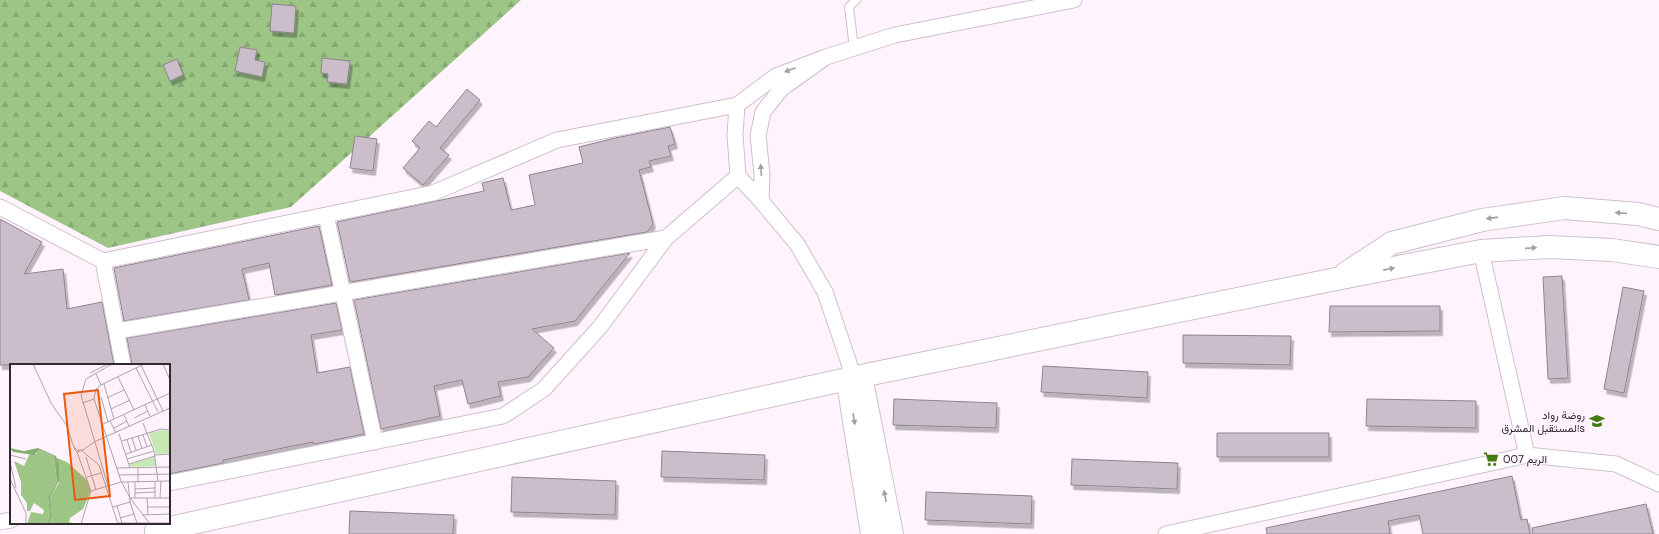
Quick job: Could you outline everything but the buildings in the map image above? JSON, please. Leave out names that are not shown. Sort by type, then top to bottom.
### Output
[{"type":"main road","points":[[1336,279],[1392,243],[1482,220],[1564,208],[1638,214],[1659,219]]},
{"type":"main road","points":[[156,529],[853,374],[1481,251],[1549,247],[1612,250],[1659,257]]},
{"type":"main road","points":[[853,374],[872,534]]},
{"type":"main road","points":[[853,374],[892,534]]},
{"type":"street","points":[[0,207],[103,261],[434,193],[557,140],[737,105],[776,76],[826,57],[895,35],[1074,0]]},
{"type":"street","points":[[761,201],[762,174],[758,136],[763,112],[781,89],[826,57]]},
{"type":"street","points":[[737,105],[735,135],[738,176],[797,244],[825,292],[853,374]]},
{"type":"street","points":[[170,484],[503,416],[544,389],[600,327],[666,238],[738,176]]},
{"type":"street","points":[[326,215],[375,442]]},
{"type":"street","points":[[117,331],[666,238]]},
{"type":"street","points":[[1481,251],[1527,455]]},
{"type":"street","points":[[103,261],[123,364]]},
{"type":"street","points":[[1166,534],[1527,455],[1616,464],[1659,484]]},
{"type":"street","points":[[0,522],[10,520]]},
{"type":"lane","points":[[854,48],[849,7],[856,0]]},
{"type":"green space","points":[[0,0],[521,0],[291,207],[108,248],[0,191]]},
{"type":"place","name":"روضة رواد المستقبل المشرقs","points":[[1597,421]]},
{"type":"place","name":"الريم 007","points":[[1491,459]]}]
